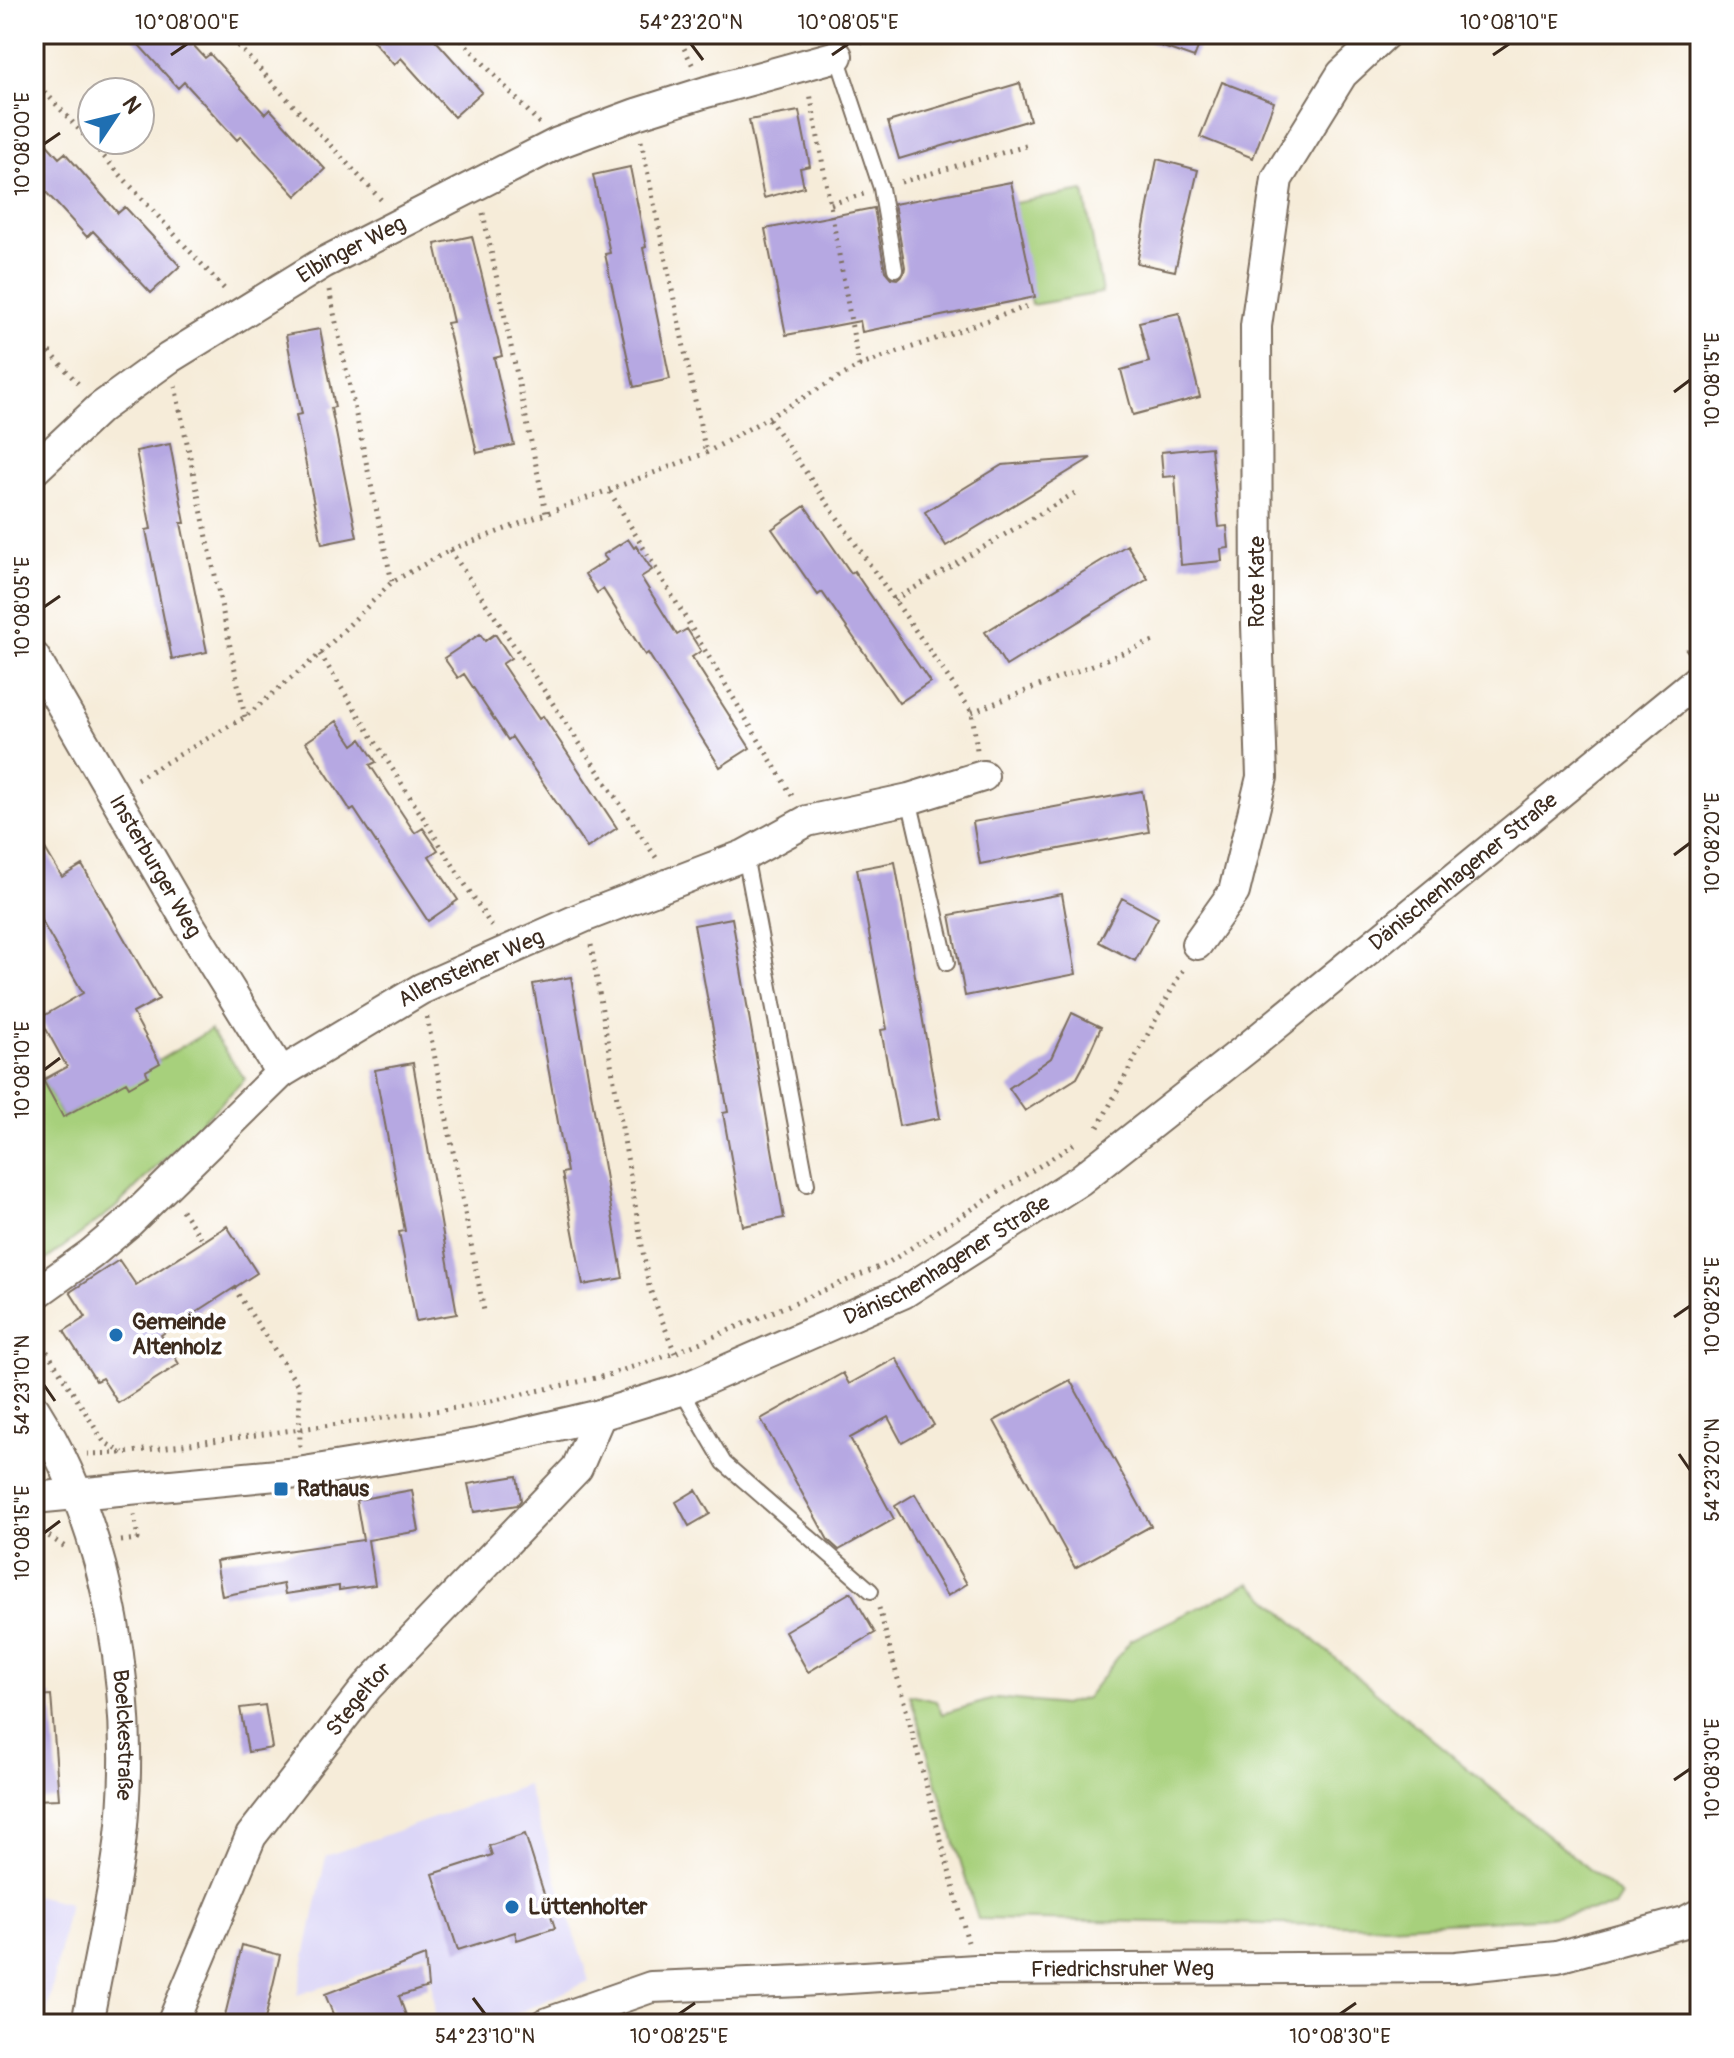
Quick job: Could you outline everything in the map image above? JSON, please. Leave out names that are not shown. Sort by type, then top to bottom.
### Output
[{"type":"street","name":"Rote Kate","points":[[1197,944],[1234,892],[1262,777],[1257,624],[1256,326],[1277,179],[1342,74],[1385,34]]},
{"type":"street","name":"Elbinger Weg","points":[[34,470],[100,408],[169,358],[323,263],[558,143],[706,92],[837,56]]},
{"type":"street","name":"Insterburger Weg","points":[[34,657],[187,921],[281,1073]]},
{"type":"street","name":"Dänischenhagener Straße","points":[[34,1498],[298,1473],[477,1444],[600,1415],[681,1390],[903,1293],[1080,1180],[1264,1035],[1700,678]]},
{"type":"street","name":"Allensteiner Weg","points":[[34,1295],[91,1254],[167,1186],[281,1073],[421,989],[586,916],[745,855],[807,821],[909,799],[983,776]]},
{"type":"street","name":"Boelckestraße","points":[[34,1409],[60,1454],[78,1494],[95,1545],[109,1607],[122,1711],[125,1769],[119,1846],[87,2024]]},
{"type":"street","name":"Stegeltor","points":[[172,2024],[251,1836],[367,1687],[577,1468],[600,1415]]},
{"type":"street","name":"Friedrichsruher Weg","points":[[545,2024],[651,1987],[976,1970],[1456,1967],[1557,1957],[1685,1922],[1700,1914]]},
{"type":"lane","points":[[837,56],[881,188],[895,269]]},
{"type":"lane","points":[[909,799],[947,963]]},
{"type":"lane","points":[[745,855],[807,1184]]},
{"type":"lane","points":[[681,1390],[724,1463],[871,1591]]},
{"type":"path","points":[[227,34],[403,224]]},
{"type":"path","points":[[456,34],[558,143]]},
{"type":"path","points":[[677,34],[706,92]]},
{"type":"path","points":[[805,64],[859,366]]},
{"type":"path","points":[[34,80],[243,310]]},
{"type":"path","points":[[636,114],[706,453]]},
{"type":"path","points":[[831,204],[1026,146]]},
{"type":"path","points":[[477,185],[546,513]]},
{"type":"path","points":[[323,263],[392,582]]},
{"type":"path","points":[[113,792],[245,717],[320,654],[392,582],[450,550],[610,492],[706,453],[859,366],[1031,305]]},
{"type":"path","points":[[34,334],[100,408]]},
{"type":"path","points":[[169,358],[245,717]]},
{"type":"path","points":[[769,419],[972,712],[977,756],[983,776]]},
{"type":"path","points":[[610,492],[807,821]]},
{"type":"path","points":[[894,600],[1075,493]]},
{"type":"path","points":[[450,550],[674,884]]},
{"type":"path","points":[[972,712],[1156,640]]},
{"type":"path","points":[[320,654],[507,951]]},
{"type":"path","points":[[586,916],[649,1287],[675,1353]]},
{"type":"path","points":[[1086,1136],[1097,1128],[1197,944]]},
{"type":"path","points":[[421,989],[484,1311]]},
{"type":"path","points":[[60,1454],[123,1453],[464,1407],[605,1376],[675,1353],[886,1264],[1075,1143]]},
{"type":"path","points":[[167,1186],[203,1241]]},
{"type":"path","points":[[234,1288],[299,1387],[301,1429]]},
{"type":"path","points":[[34,1331],[104,1442],[123,1453]]},
{"type":"path","points":[[34,1532],[44,1533],[69,1549]]},
{"type":"path","points":[[871,1591],[882,1614],[976,1970]]},
{"type":"shaded area","points":[[527,1785],[589,1981],[494,2024],[436,2024],[428,1953],[297,1995],[326,1856]]},
{"type":"shaded area","points":[[34,1895],[69,1903],[45,2024],[34,2024]]},
{"type":"green space","points":[[1084,191],[1102,293],[1031,305],[1014,203]]},
{"type":"green space","points":[[210,1030],[245,1079],[115,1208],[34,1269],[34,1062],[63,1117]]},
{"type":"green space","points":[[1250,1583],[1337,1660],[1621,1896],[1614,1907],[1540,1918],[1387,1926],[978,1919],[910,1695],[936,1701],[942,1714],[997,1698],[1063,1705],[1086,1698],[1131,1640]]},
{"type":"building","points":[[129,34],[183,34],[205,58],[210,54],[265,114],[270,109],[325,169],[296,196],[241,136],[237,140],[184,82],[178,88]]},
{"type":"building","points":[[367,34],[430,34],[482,92],[454,117],[401,58],[394,65]]},
{"type":"building","points":[[1135,34],[1203,34],[1194,58],[1135,37]]},
{"type":"building","points":[[1222,82],[1274,102],[1253,158],[1200,137]]},
{"type":"building","points":[[1020,83],[1030,120],[899,159],[888,122]]},
{"type":"building","points":[[799,111],[810,166],[800,168],[804,187],[764,198],[749,120]]},
{"type":"building","points":[[34,130],[59,158],[65,153],[118,213],[125,207],[180,266],[151,293],[93,231],[87,237],[34,179]]},
{"type":"building","points":[[1157,159],[1198,170],[1175,271],[1137,263]]},
{"type":"building","points":[[630,167],[670,379],[634,387],[605,254],[610,253],[593,175]]},
{"type":"building","points":[[1011,182],[1035,297],[862,332],[860,321],[786,335],[765,229],[874,208],[885,271],[891,278],[897,279],[904,273],[905,267],[894,204]]},
{"type":"building","points":[[472,236],[502,356],[494,358],[514,445],[477,453],[447,323],[453,322],[435,244]]},
{"type":"building","points":[[1179,313],[1200,397],[1133,415],[1121,370],[1149,362],[1139,322]]},
{"type":"building","points":[[320,329],[335,407],[331,408],[357,537],[322,544],[296,415],[302,414],[286,335]]},
{"type":"building","points":[[170,444],[185,523],[181,523],[207,652],[172,659],[146,530],[151,529],[136,451]]},
{"type":"building","points":[[1211,447],[1219,527],[1227,526],[1229,548],[1221,549],[1222,561],[1181,565],[1175,476],[1163,477],[1161,452]]},
{"type":"building","points":[[1091,458],[946,546],[925,512],[1002,465]]},
{"type":"building","points":[[805,506],[930,682],[899,703],[822,592],[818,595],[772,529]]},
{"type":"building","points":[[628,539],[652,570],[641,577],[677,635],[687,629],[701,651],[692,657],[750,748],[720,767],[648,653],[645,655],[603,589],[597,593],[585,574],[607,560],[603,555]]},
{"type":"building","points":[[1127,545],[1148,579],[1006,666],[985,632]]},
{"type":"building","points":[[480,634],[485,641],[495,634],[511,658],[502,664],[539,719],[543,716],[617,828],[587,848],[512,737],[508,740],[464,674],[458,678],[444,658]]},
{"type":"building","points":[[337,721],[353,745],[361,739],[376,762],[370,765],[415,833],[423,828],[438,850],[429,856],[458,900],[428,921],[306,742]]},
{"type":"building","points":[[1142,791],[1149,832],[980,864],[973,822]]},
{"type":"building","points":[[34,830],[62,877],[82,865],[159,999],[133,1013],[160,1063],[146,1071],[148,1076],[129,1087],[126,1082],[63,1117],[43,1080],[67,1067],[40,1018],[83,993],[34,908]]},
{"type":"building","points":[[895,862],[940,1118],[899,1126],[881,1030],[887,1029],[857,869]]},
{"type":"building","points":[[1062,894],[1076,974],[965,996],[950,915]]},
{"type":"building","points":[[1122,898],[1158,918],[1135,961],[1099,942]]},
{"type":"building","points":[[732,918],[784,1218],[743,1226],[723,1113],[728,1112],[694,925]]},
{"type":"building","points":[[571,977],[623,1278],[583,1285],[562,1173],[567,1172],[533,984]]},
{"type":"building","points":[[1072,1013],[1101,1027],[1084,1065],[1077,1078],[1025,1111],[1009,1088],[1051,1058]]},
{"type":"building","points":[[413,1063],[457,1314],[416,1321],[399,1232],[405,1231],[375,1070]]},
{"type":"building","points":[[227,1226],[257,1273],[161,1335],[179,1364],[118,1403],[102,1378],[96,1381],[64,1331],[86,1317],[70,1292],[119,1260],[136,1285]]},
{"type":"building","points":[[896,1358],[934,1425],[902,1443],[888,1417],[850,1438],[894,1519],[839,1550],[828,1540],[761,1419],[843,1373],[849,1384]]},
{"type":"building","points":[[1070,1380],[1151,1526],[1075,1568],[994,1421]]},
{"type":"building","points":[[517,1476],[521,1500],[517,1505],[474,1512],[468,1484]]},
{"type":"building","points":[[412,1490],[419,1531],[368,1540],[375,1585],[339,1590],[339,1586],[285,1594],[283,1584],[222,1596],[216,1561],[363,1540],[356,1500]]},
{"type":"building","points":[[696,1490],[710,1514],[689,1526],[676,1502]]},
{"type":"building","points":[[915,1494],[967,1584],[947,1596],[895,1506]]},
{"type":"building","points":[[851,1592],[875,1633],[808,1672],[785,1631]]},
{"type":"building","points":[[51,1695],[59,1799],[34,1800],[34,1696]]},
{"type":"building","points":[[265,1705],[272,1748],[248,1752],[240,1708]]},
{"type":"building","points":[[525,1834],[555,1928],[517,1940],[515,1932],[458,1950],[433,1874],[492,1855],[489,1846]]},
{"type":"building","points":[[242,1945],[280,1955],[264,2024],[223,2024]]},
{"type":"building","points":[[425,1956],[428,1987],[399,1996],[409,2024],[337,2024],[325,1994]]},
{"type":"place","name":"Gemeinde Altenholz","points":[[116,1335]]},
{"type":"place","name":"Rathaus","points":[[281,1489]]},
{"type":"place","name":"Lüttenholter","points":[[512,1907]]}]
